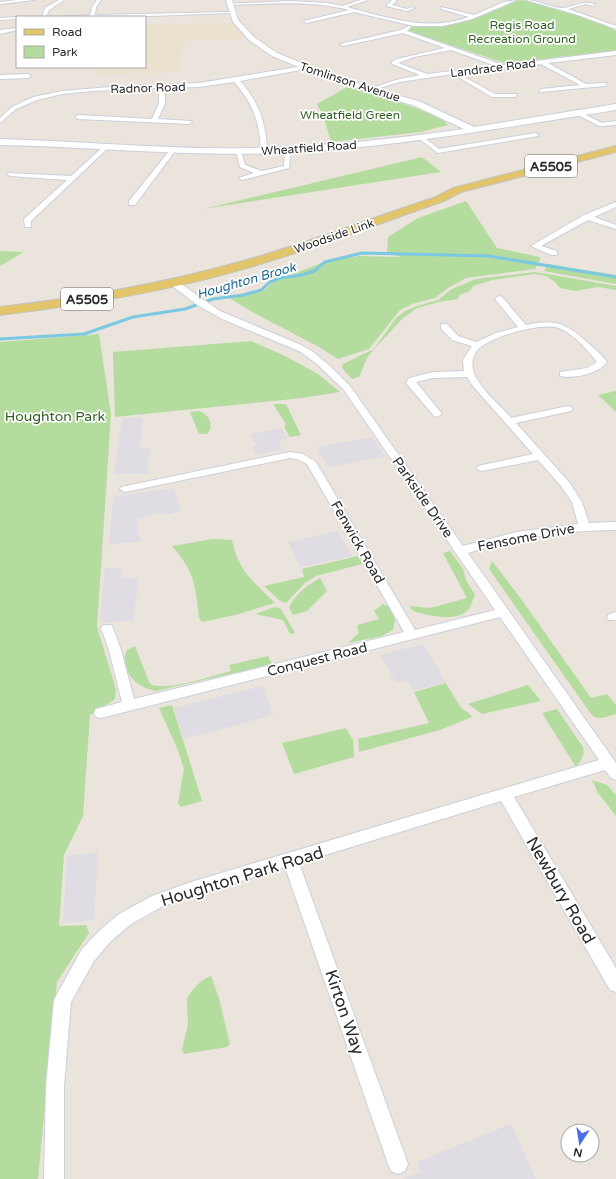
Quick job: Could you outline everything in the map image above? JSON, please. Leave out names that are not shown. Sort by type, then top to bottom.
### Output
[{"type":"main road","name":"Woodside Link","points":[[0,311],[91,298],[174,283],[270,257],[440,199],[457,190],[486,184],[616,149]]},
{"type":"street","points":[[0,3],[32,0]]},
{"type":"street","points":[[44,16],[47,9],[62,0]]},
{"type":"street","points":[[100,0],[94,7],[92,16],[231,12]]},
{"type":"street","points":[[342,8],[366,0]]},
{"type":"street","points":[[395,0],[388,5],[407,10],[413,8]]},
{"type":"street","points":[[229,2],[307,2],[354,10],[413,24],[432,26],[453,24],[515,0]]},
{"type":"street","points":[[528,0],[563,9],[603,22],[616,28]]},
{"type":"street","name":"Tomlinson Avenue","points":[[229,2],[231,12],[242,29],[251,38],[271,51],[304,68],[410,101],[440,113],[471,129]]},
{"type":"street","points":[[563,9],[586,3],[593,5]]},
{"type":"street","points":[[448,6],[440,9],[472,16]]},
{"type":"street","points":[[306,22],[354,10]]},
{"type":"street","points":[[0,19],[16,18]]},
{"type":"street","points":[[603,22],[616,21]]},
{"type":"street","points":[[343,44],[403,31],[413,24]]},
{"type":"street","points":[[0,32],[16,29]]},
{"type":"street","points":[[403,31],[495,63],[502,67]]},
{"type":"street","points":[[426,76],[394,63],[402,59],[451,48]]},
{"type":"street","name":"Landrace Road","points":[[372,90],[398,81],[426,76],[455,74],[616,53]]},
{"type":"street","points":[[602,54],[610,59]]},
{"type":"street","points":[[542,62],[584,85]]},
{"type":"street","name":"Radnor Road","points":[[0,121],[10,110],[24,103],[64,92],[162,88],[236,80],[304,68]]},
{"type":"street","points":[[455,74],[494,96],[515,96]]},
{"type":"street","points":[[0,77],[28,76]]},
{"type":"street","points":[[236,80],[254,101],[260,114],[264,134],[264,151]]},
{"type":"street","points":[[541,90],[555,91],[584,85],[605,84]]},
{"type":"street","points":[[154,120],[162,103],[162,88]]},
{"type":"street","name":"Wheatfield Road","points":[[0,142],[106,146],[172,151],[238,152],[288,150],[359,145],[616,108]]},
{"type":"street","points":[[0,110],[10,110]]},
{"type":"street","points":[[578,113],[601,126],[616,123]]},
{"type":"street","points":[[78,117],[189,122]]},
{"type":"street","points":[[420,137],[438,151],[536,136]]},
{"type":"street","points":[[28,225],[27,221],[106,146]]},
{"type":"street","points":[[242,178],[287,167],[288,150]]},
{"type":"street","points":[[132,203],[172,151]]},
{"type":"street","points":[[238,152],[242,166],[261,174]]},
{"type":"street","points":[[10,174],[72,178]]},
{"type":"street","points":[[554,253],[536,246],[587,217],[616,204]]},
{"type":"street","points":[[587,217],[616,227]]},
{"type":"street","name":"Parkside Drive","points":[[174,283],[209,309],[233,321],[289,342],[304,351],[318,360],[347,388],[612,768]]},
{"type":"street","points":[[499,300],[524,328]]},
{"type":"street","points":[[563,374],[587,371],[599,366],[602,362],[564,328],[546,324],[505,332],[485,339],[477,345],[469,357],[468,366],[474,383],[565,484],[577,502],[584,526]]},
{"type":"street","points":[[444,326],[455,338],[477,345]]},
{"type":"street","points":[[438,414],[411,383],[412,380],[433,376],[470,374]]},
{"type":"street","points":[[509,421],[568,409]]},
{"type":"street","name":"Fenwick Road","points":[[125,489],[277,458],[301,451],[311,462],[412,635]]},
{"type":"street","points":[[482,468],[540,456]]},
{"type":"street","name":"Fensome Drive","points":[[460,551],[545,531],[584,526],[616,526]]},
{"type":"street","name":"Conquest Road","points":[[101,713],[503,612]]},
{"type":"street","points":[[107,628],[115,650],[129,705]]},
{"type":"street","name":"Houghton Park Road","points":[[54,1179],[55,1086],[64,1000],[88,955],[125,919],[158,901],[290,860],[505,795],[612,768]]},
{"type":"street","name":"Newbury Road","points":[[505,795],[616,984]]},
{"type":"street","name":"Kirton Way","points":[[290,860],[398,1164]]},
{"type":"shaded area","points":[[231,22],[246,38],[227,40],[193,39],[178,57],[181,71],[179,72],[95,75],[96,68],[146,68],[146,25]]},
{"type":"shaded area","points":[[122,418],[143,418],[140,448],[151,449],[147,464],[149,474],[114,474]]},
{"type":"shaded area","points":[[282,428],[287,438],[278,440],[283,450],[255,455],[251,446],[256,445],[251,434]]},
{"type":"shaded area","points":[[372,437],[385,456],[329,467],[317,447]]},
{"type":"shaded area","points":[[174,488],[181,511],[164,515],[161,513],[138,519],[137,528],[141,541],[109,545],[113,497]]},
{"type":"shaded area","points":[[337,531],[352,556],[301,567],[288,542]]},
{"type":"shaded area","points":[[105,568],[122,568],[122,579],[139,578],[133,620],[100,623]]},
{"type":"shaded area","points":[[423,644],[446,682],[413,691],[407,680],[396,683],[380,655]]},
{"type":"shaded area","points":[[262,686],[274,715],[184,739],[174,708]]},
{"type":"shaded area","points":[[98,852],[94,920],[63,923],[67,856]]},
{"type":"shaded area","points":[[511,1124],[536,1179],[402,1179],[421,1172],[417,1162]]},
{"type":"green space","name":"Regis Road Recreation Ground","points":[[517,0],[540,3],[616,29],[612,29],[616,31],[616,52],[558,57],[511,65],[423,37],[407,30],[420,26],[444,26],[462,22]]},
{"type":"green space","name":"Wheatfield Green","points":[[347,87],[417,108],[442,120],[448,125],[421,132],[331,142],[324,118],[317,104]]},
{"type":"green space","points":[[422,157],[441,172],[203,209]]},
{"type":"green space","points":[[466,201],[497,248],[540,257],[535,269],[466,278],[448,288],[435,298],[412,304],[400,310],[369,349],[338,359],[229,298],[264,290],[274,281],[325,262],[359,256],[401,257],[387,253],[388,237],[418,218]]},
{"type":"green space","points":[[0,251],[24,252],[0,266]]},
{"type":"green space","points":[[548,264],[616,275],[616,284],[544,271]]},
{"type":"green space","points":[[535,272],[616,286],[616,290],[598,287],[575,291],[560,288],[555,282],[546,276],[535,274],[492,280],[473,286],[470,291],[459,295],[458,299],[417,308],[402,319],[368,356],[359,377],[352,379],[342,368],[343,364],[374,349],[396,318],[405,311],[438,300],[452,289],[476,279]]},
{"type":"green space","name":"Houghton Park","points":[[99,334],[111,414],[97,627],[116,689],[115,699],[90,715],[83,816],[64,855],[59,926],[86,925],[89,933],[57,982],[38,1179],[0,1179],[0,342]]},
{"type":"green space","points":[[251,341],[283,355],[318,374],[340,392],[302,398],[115,417],[113,352]]},
{"type":"green space","points":[[616,391],[616,412],[598,395]]},
{"type":"green space","points":[[273,404],[286,404],[301,435],[290,437],[284,427],[286,424]]},
{"type":"green space","points":[[199,411],[206,415],[210,421],[211,427],[207,434],[199,434],[190,412]]},
{"type":"green space","points":[[213,539],[232,540],[235,551],[243,568],[254,582],[275,603],[235,615],[202,622],[199,618],[197,597],[193,579],[185,563],[172,546]]},
{"type":"green space","points":[[450,551],[463,569],[466,580],[475,595],[468,610],[463,614],[449,617],[433,616],[413,611],[409,606],[430,608],[467,598],[443,553]]},
{"type":"green space","points":[[358,556],[362,564],[316,576],[305,583],[286,603],[280,601],[264,586],[304,577],[302,569]]},
{"type":"green space","points":[[492,561],[519,596],[591,698],[607,694],[616,705],[616,714],[597,718],[591,714],[489,569]]},
{"type":"green space","points":[[320,578],[327,591],[307,611],[293,615],[289,607],[292,602],[302,590]]},
{"type":"green space","points":[[383,604],[389,607],[395,620],[393,630],[382,636],[348,643],[359,633],[357,625],[379,619],[374,611]]},
{"type":"green space","points":[[275,607],[281,609],[295,633],[290,634],[283,620],[255,614]]},
{"type":"green space","points":[[135,646],[150,684],[157,686],[178,685],[231,671],[229,665],[268,656],[272,664],[156,691],[143,687],[129,675],[125,662],[125,655],[127,650]]},
{"type":"green space","points":[[446,683],[461,708],[472,717],[440,730],[359,752],[358,739],[429,723],[414,692]]},
{"type":"green space","points":[[528,685],[541,701],[482,714],[468,704]]},
{"type":"green space","points":[[172,705],[202,801],[181,807],[178,803],[184,769],[177,748],[159,708]]},
{"type":"green space","points":[[557,709],[583,747],[583,755],[576,767],[542,713]]},
{"type":"green space","points":[[346,728],[353,740],[354,757],[294,774],[282,743]]},
{"type":"green space","points":[[592,780],[607,785],[616,795],[616,816],[598,793]]},
{"type":"green space","points":[[211,976],[219,998],[230,1044],[227,1047],[184,1054],[182,1050],[188,1024],[187,999],[197,985],[204,979]]},
{"type":"waterway","name":"Houghton Brook","points":[[0,339],[84,334],[133,317],[185,309],[213,299],[243,295],[261,290],[270,282],[280,278],[302,275],[314,271],[325,262],[362,253],[489,256],[616,277]]}]
